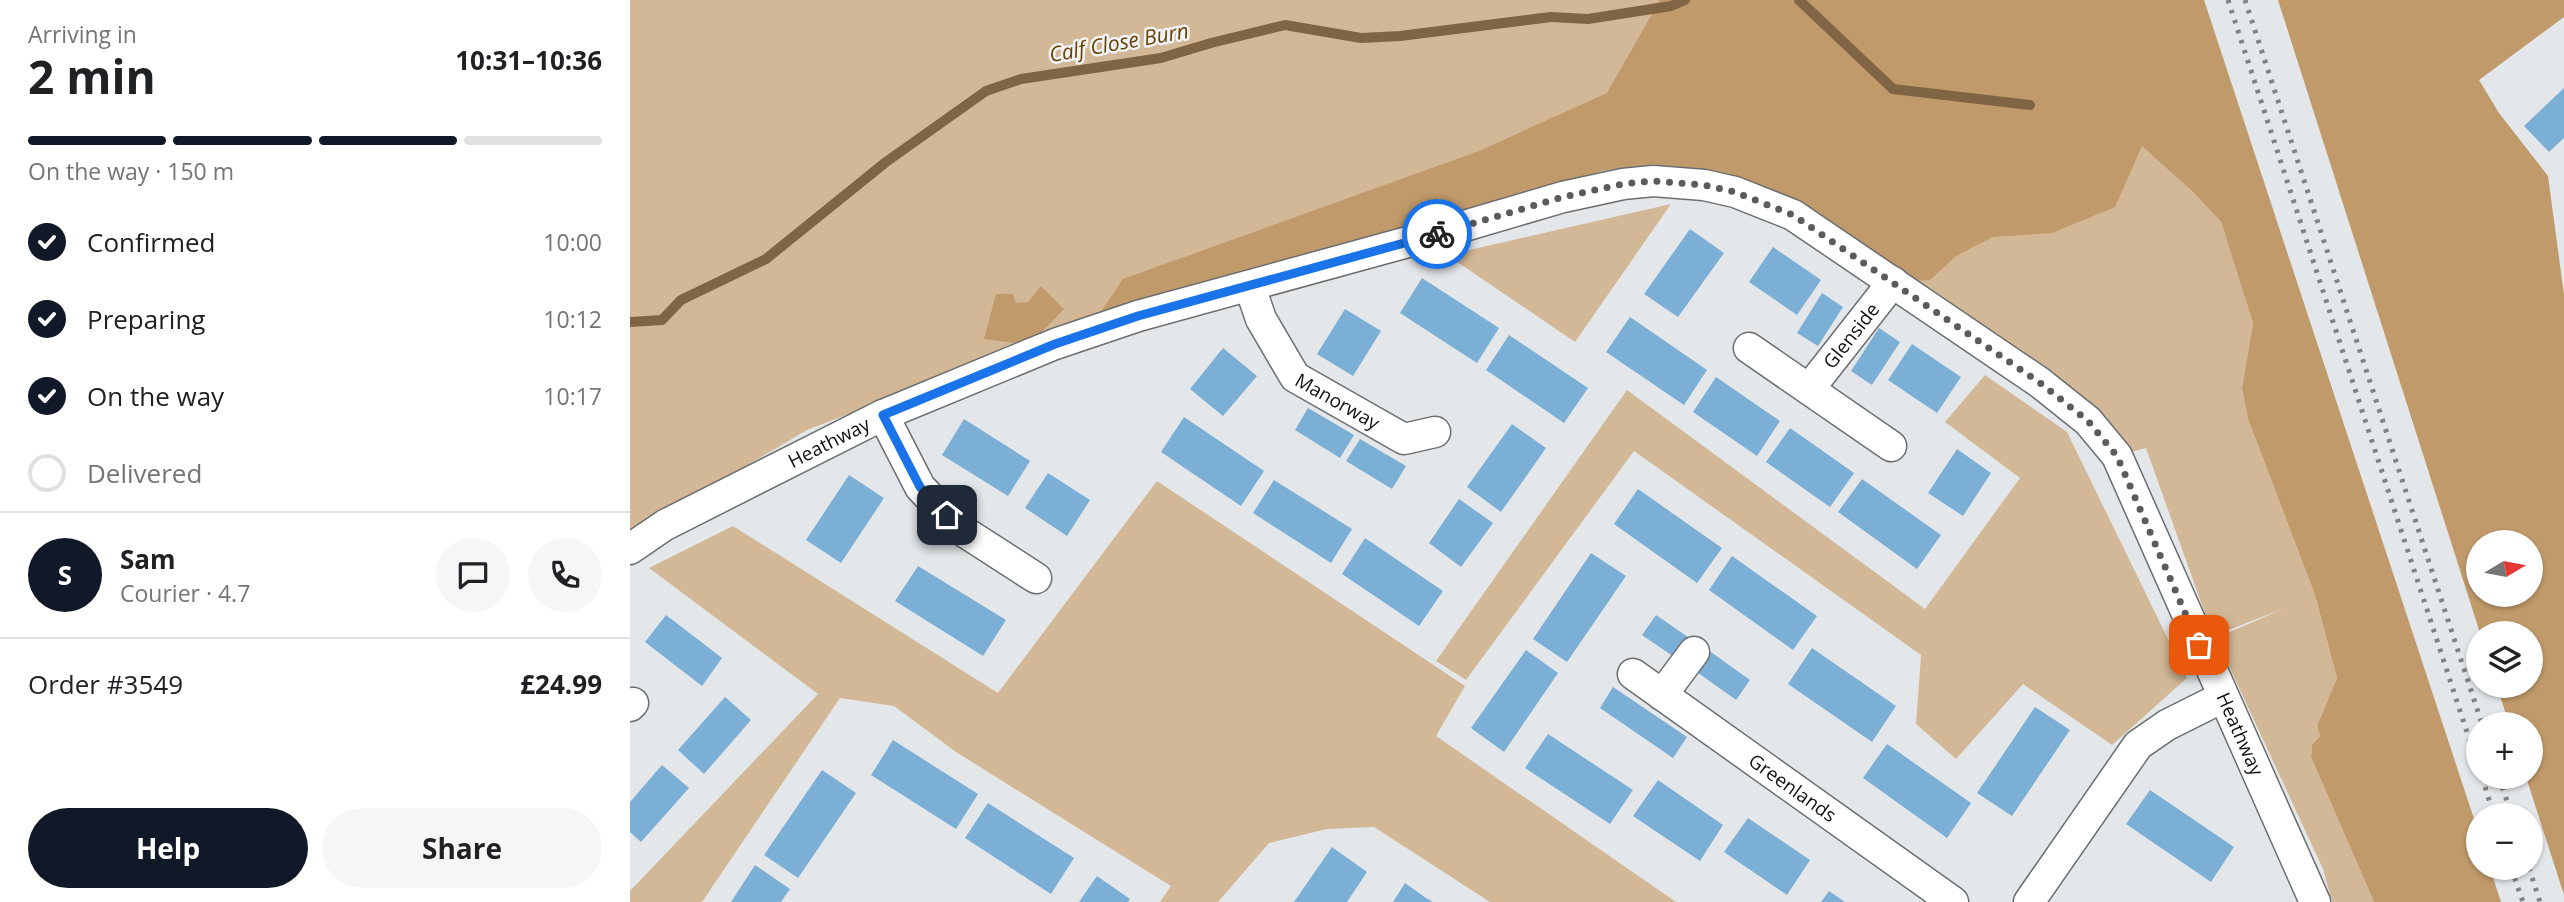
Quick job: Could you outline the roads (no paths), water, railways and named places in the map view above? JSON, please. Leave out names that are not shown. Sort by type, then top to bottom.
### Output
[{"type":"street","name":"Heathway","points":[[630,549],[665,525],[883,415],[1055,344],[1138,316],[1250,287],[1563,197],[1623,184],[1653,181],[1704,185],[1735,192],[1793,215],[2039,382],[2088,421],[2117,456],[2315,902]]},
{"type":"street","name":"Glenside","points":[[1809,389],[1893,282]]},
{"type":"street","name":"Manorway","points":[[1250,287],[1261,319],[1295,377],[1404,439],[1435,432]]},
{"type":"street","name":"Glenside","points":[[1749,348],[1891,446]]},
{"type":"street","points":[[883,415],[920,487],[960,528],[1036,579]]},
{"type":"street","points":[[1662,695],[1693,652]]},
{"type":"street","name":"Greenlands","points":[[1633,674],[1952,902]]},
{"type":"street","points":[[2029,902],[2138,745],[2167,725],[2223,697]]},
{"type":"waterway","name":"Calf Close Burn","points":[[630,322],[662,320],[681,300],[766,259],[886,162],[986,91],[1021,79],[1161,58],[1285,25],[1361,38],[1400,36],[1551,17],[1588,19],[1671,6],[1685,0]]},
{"type":"waterway","name":"Calf Close Burn","points":[[1799,0],[1893,89],[2030,105]]},
{"type":"railway","points":[[2228,0],[2466,729]]},
{"type":"railway","points":[[2245,0],[2478,712]]},
{"type":"railway","points":[[2486,789],[2490,803]]},
{"type":"railway","points":[[2503,789],[2508,803]]},
{"type":"railway","points":[[2515,880],[2523,902]]},
{"type":"railway","points":[[2533,880],[2540,902]]}]
